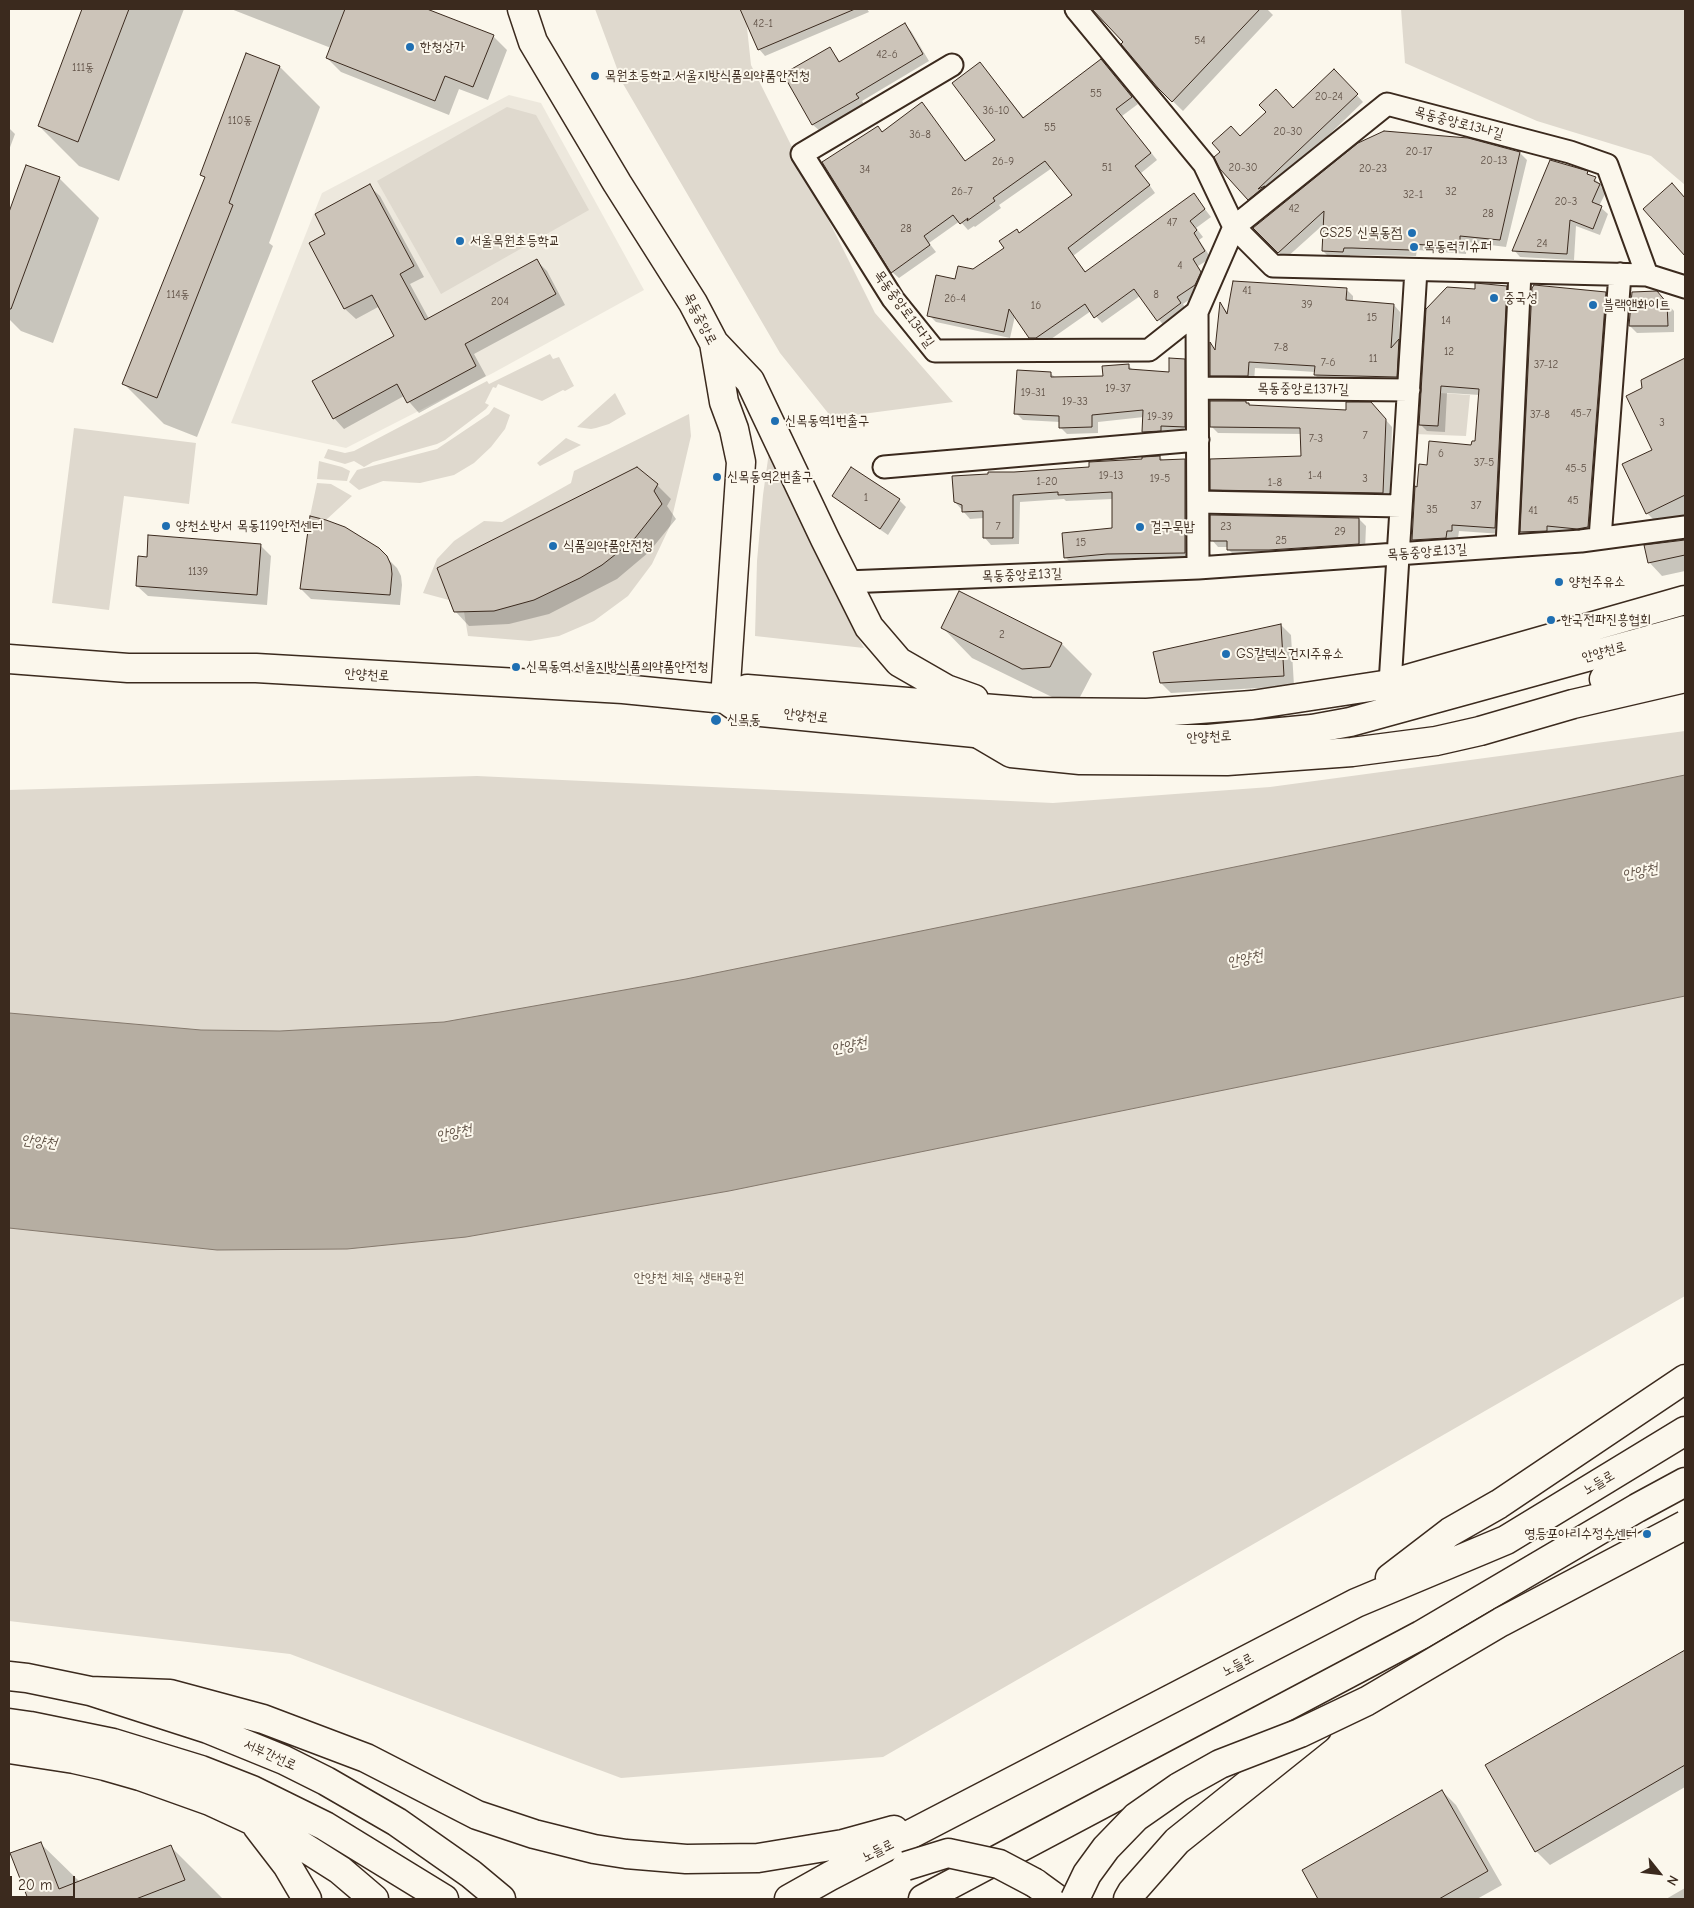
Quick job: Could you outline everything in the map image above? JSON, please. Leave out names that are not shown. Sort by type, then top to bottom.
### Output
[{"type":"main road","name":"목동중앙로","points":[[522,9],[533,42],[617,183],[693,302],[714,343],[724,402],[734,428],[741,462],[725,699]]},
{"type":"main road","points":[[714,343],[750,382],[869,627],[899,662],[946,689],[1001,710]]},
{"type":"main road","name":"안양천로","points":[[725,699],[747,689],[1031,712],[1147,713],[1252,705],[1390,684],[1685,600]]},
{"type":"main road","name":"안양천로","points":[[9,659],[128,668],[256,668],[604,688],[725,699],[742,710],[1036,739],[1208,739],[1312,729],[1350,722],[1685,630]]},
{"type":"main road","points":[[1208,739],[1243,746],[1270,746],[1336,743],[1414,731],[1453,722],[1685,656]]},
{"type":"main road","points":[[977,733],[1011,753],[1080,760],[1227,761],[1397,747],[1436,741],[1480,731],[1573,704],[1685,678]]},
{"type":"main road","points":[[1356,1603],[1450,1532],[1498,1504],[1685,1379]]},
{"type":"main road","name":"노들로","points":[[789,1899],[1356,1603],[1506,1540],[1685,1431]]},
{"type":"main road","points":[[923,1899],[1421,1635],[1637,1508],[1685,1482]]},
{"type":"main road","points":[[1075,1899],[1088,1874],[1106,1848],[1136,1817],[1179,1787],[1220,1764],[1300,1732],[1367,1701],[1501,1622],[1685,1525]]},
{"type":"main road","points":[[1128,1899],[1177,1840],[1315,1732],[1421,1635]]},
{"type":"main road","name":"서부간선로","points":[[9,1676],[90,1691],[249,1744],[326,1781],[397,1822],[471,1874],[501,1899]]},
{"type":"main road","points":[[90,1691],[170,1694],[263,1719],[366,1758],[477,1815],[507,1826],[563,1842],[626,1854],[686,1859],[758,1858],[843,1844],[949,1815]]},
{"type":"main road","points":[[9,1723],[113,1743],[201,1770],[252,1790],[333,1831],[444,1899]]},
{"type":"main road","points":[[9,1749],[74,1759],[140,1776],[210,1801],[288,1837],[340,1870],[374,1899]]},
{"type":"main road","points":[[251,1819],[287,1865],[307,1899]]},
{"type":"main road","points":[[830,1876],[906,1866],[948,1853],[999,1864],[1035,1882],[1056,1899]]},
{"type":"street","points":[[1076,9],[1204,164],[1234,227],[1273,266],[1647,275],[1685,287]]},
{"type":"street","name":"목동중앙로13다길","points":[[952,65],[802,154],[893,299],[935,351],[1149,350],[1197,312],[1234,227]]},
{"type":"street","name":"목동중앙로13나길","points":[[1234,227],[1386,104],[1570,152],[1607,166],[1647,275]]},
{"type":"street","points":[[1390,684],[1416,270]]},
{"type":"street","points":[[1507,546],[1520,272]]},
{"type":"street","points":[[1600,538],[1620,274]]},
{"type":"street","points":[[1197,312],[1198,568]]},
{"type":"street","name":"목동중앙로13가길","points":[[1198,388],[1409,390]]},
{"type":"street","points":[[884,467],[1198,440]]},
{"type":"street","points":[[1198,502],[1401,506]]},
{"type":"street","name":"목동중앙로13길","points":[[846,582],[1198,568],[1398,555],[1600,538],[1685,527]]},
{"type":"shaded area","name":"서울목원초등학교","points":[[509,95],[541,103],[644,290],[493,373],[346,448],[231,423],[322,193]]},
{"type":"green space","points":[[595,9],[745,9],[751,65],[875,313],[953,402],[832,418],[780,353],[622,82]]},
{"type":"green space","points":[[1401,9],[1685,9],[1685,185],[1651,156],[1537,121],[1405,63]]},
{"type":"green space","points":[[507,107],[536,115],[589,210],[441,294],[377,181]]},
{"type":"green space","points":[[550,354],[553,359],[559,357],[574,386],[542,401],[498,384],[496,388],[493,387],[485,403],[489,405],[486,409],[437,444],[373,462],[364,467],[354,461],[345,464],[324,458],[328,449],[345,453],[354,451],[487,381],[489,384]]},
{"type":"green space","points":[[615,393],[626,414],[609,424],[596,428],[577,427]]},
{"type":"green space","points":[[1440,393],[1470,395],[1466,436],[1414,434],[1414,424],[1438,425]]},
{"type":"green space","points":[[494,407],[510,415],[505,429],[491,447],[474,463],[454,475],[420,483],[383,481],[359,490],[349,482],[357,470],[437,449],[489,414]]},
{"type":"green space","points":[[689,414],[691,436],[670,526],[652,564],[628,596],[594,621],[559,636],[530,641],[468,636],[464,612],[454,612],[449,600],[423,593],[437,559],[454,541],[484,521],[502,522],[571,483],[574,471]]},
{"type":"green space","points":[[74,428],[196,443],[189,504],[124,496],[109,610],[52,603]]},
{"type":"green space","points":[[566,438],[581,445],[540,466],[537,463]]},
{"type":"green space","points":[[769,452],[781,472],[853,629],[864,648],[755,636],[757,561]]},
{"type":"green space","points":[[319,461],[350,471],[347,481],[317,479]]},
{"type":"green space","points":[[317,483],[331,484],[352,496],[326,520],[310,516]]},
{"type":"green space","name":"안양천 체육 생태공원","points":[[1685,731],[1685,1296],[883,1757],[621,1778],[290,1654],[9,1621],[9,790],[477,776],[1053,803],[1270,787]]},
{"type":"water","name":"안양천","points":[[1685,775],[1685,996],[729,1191],[466,1237],[347,1249],[217,1250],[9,1228],[9,1013],[201,1030],[280,1031],[444,1022],[686,979]]},
{"type":"building","points":[[82,9],[129,9],[78,142],[38,126]]},
{"type":"building","name":"한청상가","points":[[345,9],[427,9],[494,35],[473,87],[445,76],[435,101],[326,58]]},
{"type":"building","points":[[740,9],[855,9],[758,50]]},
{"type":"building","points":[[1092,9],[1260,9],[1172,102],[1121,44],[1123,42]]},
{"type":"building","points":[[905,23],[923,54],[856,94],[859,98],[812,125],[783,74],[830,47],[839,62]]},
{"type":"building","points":[[246,53],[280,66],[229,203],[233,205],[157,398],[122,384],[205,177],[200,175]]},
{"type":"building","points":[[1101,59],[1132,97],[1116,109],[1151,153],[1135,166],[1150,185],[1068,248],[1085,272],[1194,193],[1205,209],[1190,221],[1197,230],[1194,233],[1205,251],[1193,259],[1201,272],[1195,285],[1177,297],[1181,303],[1157,321],[1134,289],[1094,318],[1085,304],[1036,338],[1029,338],[1009,309],[1004,332],[927,316],[936,275],[955,279],[958,266],[973,269],[1004,248],[999,241],[1017,229],[1019,233],[1072,195],[1045,161],[993,198],[995,201],[967,221],[968,218],[960,224],[953,215],[924,236],[930,245],[891,273],[822,162],[878,126],[882,132],[922,102],[965,161],[995,140],[952,83],[980,62],[1023,118]]},
{"type":"building","points":[[1334,69],[1358,94],[1258,189],[1265,186],[1248,200],[1220,169],[1214,157],[1220,152],[1212,143],[1231,126],[1240,136],[1266,112],[1259,105],[1276,89],[1293,108]]},
{"type":"building","points":[[1384,131],[1468,138],[1520,152],[1500,240],[1460,236],[1460,247],[1410,244],[1410,250],[1344,248],[1343,252],[1322,251],[1324,211],[1278,253],[1253,228],[1358,143]]},
{"type":"building","points":[[1550,160],[1588,171],[1587,174],[1596,177],[1594,181],[1600,184],[1592,202],[1602,206],[1593,229],[1570,220],[1567,254],[1512,251]]},
{"type":"building","points":[[26,165],[60,177],[11,309],[9,309],[9,212]]},
{"type":"building","points":[[1672,183],[1685,198],[1685,256],[1643,209]]},
{"type":"building","points":[[370,184],[414,266],[400,274],[425,320],[537,259],[556,294],[465,344],[476,366],[407,403],[397,384],[333,419],[312,381],[394,336],[372,295],[344,309],[309,243],[325,234],[315,214]]},
{"type":"building","points":[[1233,281],[1347,288],[1346,300],[1394,304],[1391,348],[1399,339],[1397,377],[1314,375],[1315,366],[1249,362],[1248,376],[1210,376],[1210,342],[1215,350],[1220,302],[1227,314]]},
{"type":"building","points":[[1475,283],[1507,286],[1495,528],[1452,525],[1452,531],[1447,531],[1446,538],[1412,540],[1415,486],[1417,487],[1419,464],[1427,465],[1429,441],[1471,445],[1472,441],[1475,441],[1479,389],[1441,386],[1438,426],[1419,425],[1426,309],[1447,287],[1475,289]]},
{"type":"building","points":[[1534,285],[1606,292],[1588,527],[1577,529],[1547,526],[1547,531],[1520,532],[1532,288]]},
{"type":"building","points":[[1657,291],[1667,303],[1668,326],[1629,326],[1632,292]]},
{"type":"building","points":[[1169,358],[1185,359],[1185,427],[1161,426],[1161,431],[1142,432],[1143,410],[1092,415],[1092,427],[1059,428],[1059,416],[1014,414],[1017,370],[1051,372],[1051,377],[1103,376],[1102,366],[1129,364],[1129,369],[1169,372]]},
{"type":"building","points":[[1685,358],[1685,495],[1646,514],[1622,464],[1652,450],[1626,396],[1642,388],[1641,380]]},
{"type":"building","points":[[1210,401],[1246,401],[1249,405],[1346,410],[1346,402],[1371,402],[1386,419],[1383,493],[1210,490],[1210,459],[1301,456],[1300,428],[1210,427]]},
{"type":"building","points":[[1160,456],[1160,460],[1185,459],[1185,553],[1107,554],[1064,558],[1062,533],[1112,528],[1112,492],[1058,495],[1058,492],[1013,495],[1013,538],[983,538],[983,511],[962,512],[962,505],[954,502],[952,476],[988,474],[988,472],[1089,467],[1089,462]]},
{"type":"building","name":"식품의약품안전청","points":[[637,467],[658,484],[654,491],[662,504],[635,538],[616,554],[580,578],[534,600],[494,611],[454,612],[437,568]]},
{"type":"building","points":[[851,467],[900,499],[880,529],[832,496]]},
{"type":"building","points":[[1210,515],[1359,518],[1359,544],[1269,550],[1227,550],[1227,541],[1210,541]]},
{"type":"building","points":[[310,516],[345,527],[379,548],[387,556],[391,565],[390,595],[300,589]]},
{"type":"building","points":[[148,535],[261,544],[257,595],[136,586],[138,556],[147,557]]},
{"type":"building","points":[[1685,540],[1685,555],[1648,563],[1644,545]]},
{"type":"building","points":[[959,591],[1062,643],[1050,667],[1022,669],[941,628]]},
{"type":"building","points":[[1281,624],[1284,676],[1160,683],[1153,652]]},
{"type":"building","points":[[1685,1650],[1685,1765],[1535,1852],[1485,1765]]},
{"type":"building","points":[[1442,1790],[1488,1871],[1439,1899],[1318,1899],[1302,1870]]},
{"type":"building","points":[[41,1842],[59,1889],[171,1845],[185,1880],[136,1899],[28,1899],[10,1853]]},
{"type":"place","name":"한청상가","points":[[410,47]]},
{"type":"place","name":"목원초등학교.서울지방식품의약품안전청","points":[[595,76]]},
{"type":"place","name":"GS25 신목동점","points":[[1412,233]]},
{"type":"place","name":"서울목원초등학교","points":[[460,241]]},
{"type":"place","name":"목동럭키슈퍼","points":[[1414,247]]},
{"type":"place","name":"중국성","points":[[1494,298]]},
{"type":"place","name":"블랙앤화이트","points":[[1593,305]]},
{"type":"place","name":"신목동역1번출구","points":[[775,421]]},
{"type":"place","name":"신목동역2번출구","points":[[717,477]]},
{"type":"place","name":"양천소방서 목동119안전센터","points":[[166,526]]},
{"type":"place","name":"걸구묵밥","points":[[1140,527]]},
{"type":"place","name":"식품의약품안전청","points":[[553,546]]},
{"type":"place","name":"양천주유소","points":[[1559,582]]},
{"type":"place","name":"한국전파진흥협회","points":[[1551,620]]},
{"type":"place","name":"GS칼텍스건지주유소","points":[[1226,654]]},
{"type":"place","name":"신목동역.서울지방식품의약품안전청","points":[[516,667]]},
{"type":"place","name":"신목동","points":[[716,720]]},
{"type":"place","name":"영등포아리수정수센터","points":[[1647,1534]]}]
